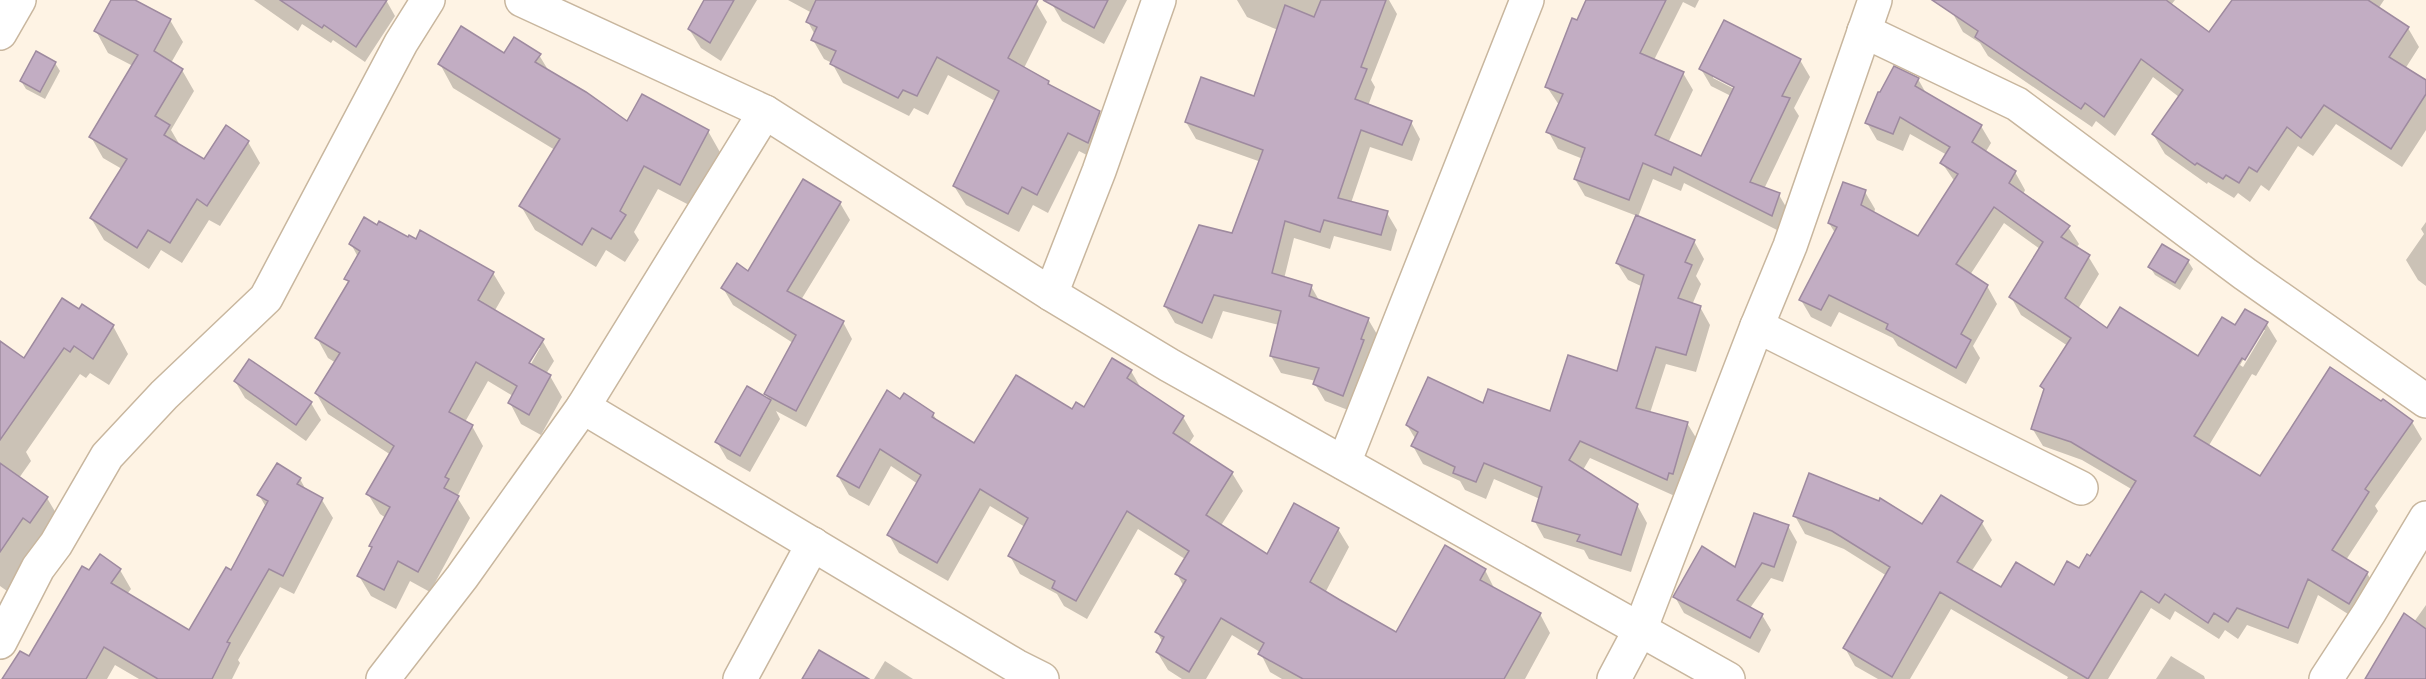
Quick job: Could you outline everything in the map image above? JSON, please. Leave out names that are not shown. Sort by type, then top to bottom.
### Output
[{"type":"street","points":[[0,642],[38,568],[56,544],[107,456],[164,395],[266,298],[401,43],[428,0]]},
{"type":"street","points":[[522,0],[765,112],[1051,294],[1169,364],[1728,679]]},
{"type":"street","points":[[1051,294],[1099,171],[1159,0]]},
{"type":"street","points":[[1344,463],[1527,0]]},
{"type":"street","points":[[1614,679],[1640,630],[1790,246],[1875,0]]},
{"type":"street","points":[[1864,31],[2018,104],[2245,274],[2426,401]]},
{"type":"street","points":[[383,679],[462,577],[584,407],[765,112]]},
{"type":"street","points":[[1757,326],[2081,488]]},
{"type":"street","points":[[584,407],[1016,666],[1042,679]]},
{"type":"street","points":[[2326,679],[2426,518]]},
{"type":"street","points":[[740,679],[813,544]]},
{"type":"building","points":[[111,0],[135,0],[171,19],[154,51],[183,69],[155,116],[170,125],[164,135],[204,159],[226,125],[249,141],[207,206],[197,199],[170,243],[148,230],[137,248],[90,218],[127,159],[89,137],[138,55],[94,31]]},
{"type":"building","points":[[280,0],[387,0],[356,47],[324,25],[322,28]]},
{"type":"building","points":[[704,0],[734,0],[710,43],[688,29]]},
{"type":"building","points":[[816,0],[1038,0],[1008,58],[1049,81],[1048,84],[1100,111],[1088,143],[1068,133],[1037,195],[1022,187],[1008,214],[953,186],[999,91],[937,57],[917,96],[903,90],[898,98],[830,64],[836,51],[811,40],[817,27],[806,22]]},
{"type":"building","points":[[1043,0],[1108,0],[1094,28]]},
{"type":"building","points":[[1321,0],[1386,0],[1361,67],[1367,69],[1355,99],[1412,121],[1402,145],[1361,130],[1338,198],[1388,211],[1381,235],[1324,220],[1320,232],[1285,221],[1272,273],[1312,285],[1309,296],[1369,318],[1361,339],[1364,340],[1343,396],[1313,384],[1319,368],[1270,356],[1281,311],[1214,295],[1202,323],[1164,306],[1199,225],[1232,233],[1263,150],[1185,122],[1201,77],[1254,96],[1285,5],[1314,17]]},
{"type":"building","points":[[1586,0],[1666,0],[1640,53],[1684,72],[1655,135],[1701,156],[1734,87],[1699,69],[1724,20],[1801,59],[1782,96],[1790,98],[1750,182],[1780,193],[1772,216],[1674,167],[1671,175],[1643,163],[1629,200],[1574,179],[1585,148],[1546,132],[1563,94],[1545,87],[1572,18],[1577,20]]},
{"type":"building","points":[[1932,0],[2166,0],[2209,32],[2232,0],[2368,0],[2409,27],[2389,57],[2426,80],[2426,94],[2391,149],[2324,105],[2301,138],[2287,127],[2257,172],[2249,167],[2239,183],[2226,175],[2223,179],[2197,163],[2195,165],[2152,134],[2183,90],[2141,59],[2104,117],[2085,103],[2081,109],[1975,37],[1978,31]]},
{"type":"building","points":[[461,26],[504,53],[514,37],[541,54],[535,62],[586,92],[627,121],[642,94],[709,130],[680,185],[644,166],[620,211],[626,215],[611,239],[592,228],[582,245],[519,206],[560,139],[438,64]]},
{"type":"building","points":[[36,51],[56,62],[40,92],[20,81]]},
{"type":"building","points":[[1894,66],[1919,78],[1915,86],[1982,125],[1972,142],[2016,171],[2009,183],[2070,226],[2061,237],[2090,255],[2065,298],[2107,328],[2120,307],[2198,356],[2222,317],[2235,325],[2245,309],[2268,322],[2245,360],[2242,358],[2194,436],[2260,476],[2330,367],[2381,401],[2383,399],[2413,421],[2365,489],[2369,492],[2332,550],[2368,572],[2349,604],[2308,579],[2288,628],[2237,608],[2228,622],[2214,613],[2208,623],[2165,594],[2159,603],[2141,591],[2088,679],[1940,592],[1892,677],[1843,648],[1890,567],[1832,531],[1793,516],[1809,473],[1879,501],[1880,498],[1922,524],[1941,495],[1983,521],[1957,562],[2001,587],[2016,562],[2054,585],[2067,561],[2079,568],[2087,554],[2090,556],[2136,481],[2071,442],[2031,429],[2044,389],[2040,386],[2071,338],[2009,297],[2043,242],[1994,207],[1956,264],[1988,285],[1961,334],[1971,340],[1956,368],[1886,329],[1888,324],[1829,295],[1821,310],[1799,300],[1837,227],[1828,223],[1843,182],[1866,190],[1861,205],[1918,236],[1958,174],[1940,163],[1950,147],[1900,117],[1893,134],[1865,123],[1878,92]]},
{"type":"building","points":[[803,179],[841,202],[787,291],[844,321],[796,411],[764,394],[796,335],[721,288],[737,263],[748,271]]},
{"type":"building","points":[[1636,215],[1695,240],[1685,262],[1692,265],[1678,298],[1701,306],[1686,355],[1656,347],[1636,408],[1688,422],[1673,474],[1669,473],[1667,480],[1580,441],[1569,460],[1638,504],[1621,555],[1577,541],[1580,535],[1532,521],[1542,487],[1484,463],[1476,482],[1453,473],[1455,467],[1411,446],[1418,432],[1406,425],[1428,377],[1483,403],[1488,389],[1550,411],[1568,355],[1617,371],[1644,275],[1616,263]]},
{"type":"building","points":[[364,217],[377,225],[379,221],[416,239],[420,230],[494,272],[478,300],[544,339],[529,363],[551,375],[529,415],[508,403],[517,386],[476,362],[449,412],[473,425],[445,477],[449,479],[444,488],[459,496],[418,572],[398,561],[384,590],[357,576],[372,547],[369,546],[390,507],[366,494],[394,446],[315,393],[340,353],[315,338],[349,281],[344,279],[360,251],[349,244]]},
{"type":"building","points":[[2162,244],[2189,260],[2175,283],[2148,267]]},
{"type":"building","points":[[62,298],[79,309],[82,304],[114,325],[93,359],[74,346],[70,352],[64,348],[0,440],[0,341],[24,358]]},
{"type":"building","points":[[1112,358],[1132,370],[1127,378],[1184,416],[1173,433],[1233,472],[1206,515],[1267,554],[1294,503],[1339,528],[1310,582],[1340,600],[1396,632],[1445,545],[1486,569],[1480,580],[1541,613],[1504,679],[1303,679],[1258,654],[1264,643],[1221,618],[1189,672],[1156,652],[1164,637],[1155,632],[1186,580],[1175,574],[1189,551],[1127,511],[1076,601],[1052,588],[1055,581],[1008,556],[1028,518],[980,489],[937,563],[887,535],[921,475],[880,449],[859,488],[837,476],[887,390],[900,399],[904,393],[934,413],[932,417],[974,443],[1016,375],[1072,409],[1076,402],[1084,407]]},
{"type":"building","points":[[249,359],[312,402],[296,425],[234,381]]},
{"type":"building","points":[[747,386],[771,400],[740,456],[715,442]]},
{"type":"building","points":[[0,463],[48,497],[30,523],[23,518],[0,552]]},
{"type":"building","points":[[277,463],[301,478],[297,484],[323,498],[283,576],[269,569],[227,642],[230,643],[212,679],[158,679],[104,647],[86,679],[2,679],[20,651],[29,656],[82,566],[89,570],[100,554],[121,569],[111,583],[189,630],[226,567],[231,570],[268,501],[257,495]]},
{"type":"building","points":[[1754,513],[1789,525],[1774,567],[1762,563],[1737,600],[1763,614],[1750,638],[1673,597],[1702,546],[1735,567]]},
{"type":"building","points":[[2404,613],[2426,629],[2426,679],[2365,679]]},
{"type":"building","points":[[819,650],[869,679],[802,679]]}]
